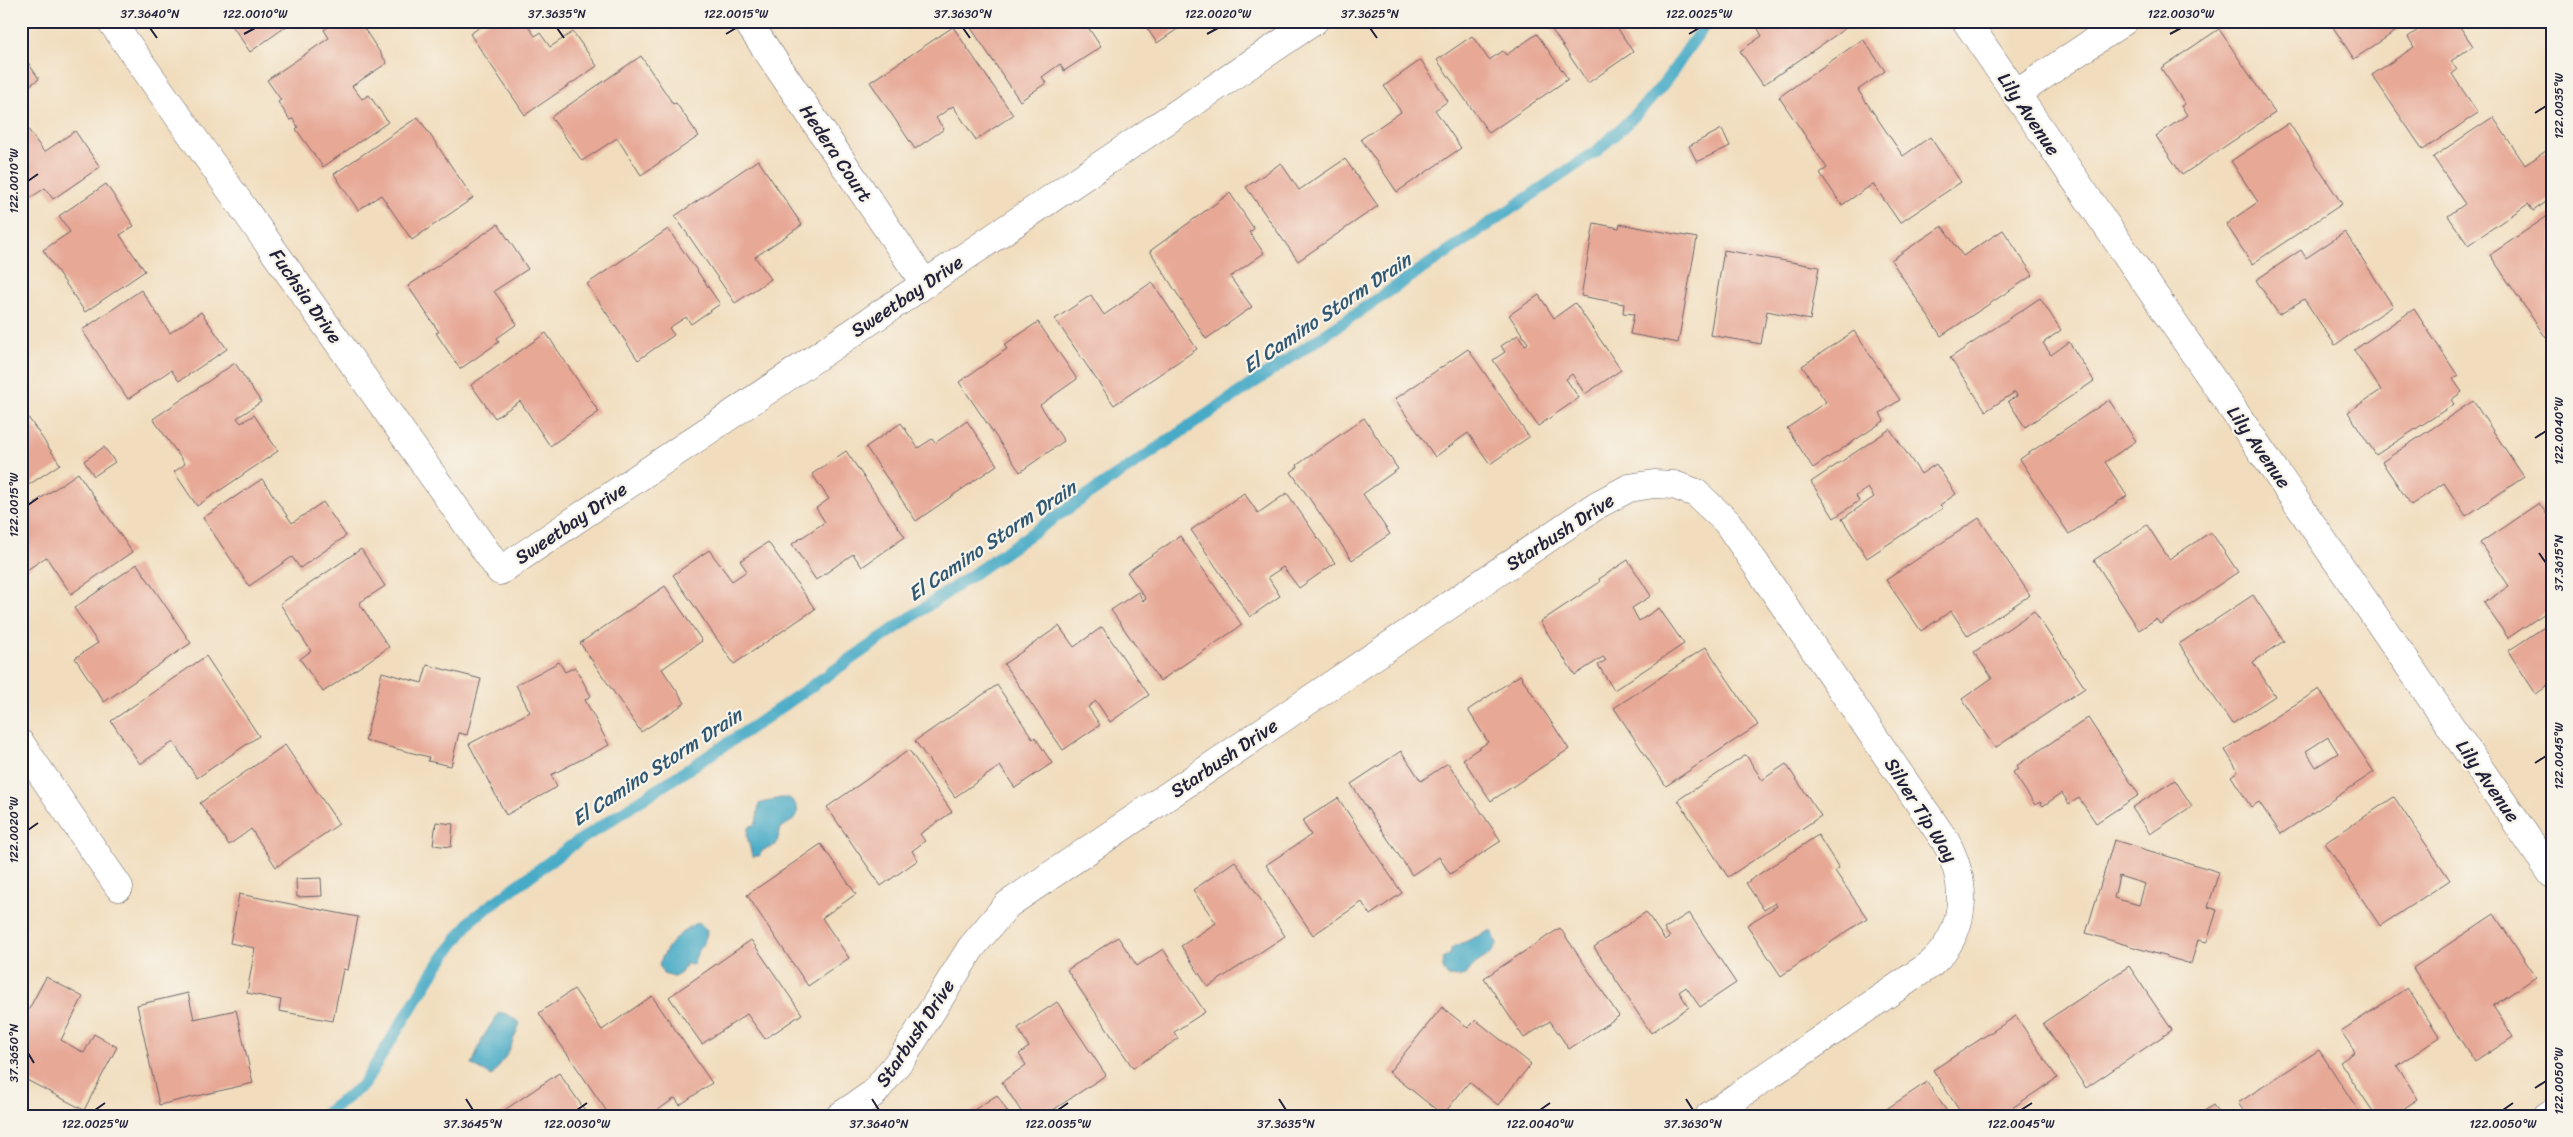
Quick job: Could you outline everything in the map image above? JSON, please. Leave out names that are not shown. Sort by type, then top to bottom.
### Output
[{"type":"street","name":"Fuchsia Drive","points":[[111,21],[500,571]]},
{"type":"street","name":"Hedera Court","points":[[747,21],[926,284]]},
{"type":"street","name":"Sweetbay Drive","points":[[500,571],[1314,21]]},
{"type":"street","name":"Lily Avenue","points":[[1966,21],[2552,874]]},
{"type":"street","points":[[2016,94],[2124,21]]},
{"type":"street","name":"Starbush Drive","points":[[840,1116],[874,1093],[904,1055],[970,948],[1007,905],[1598,505],[1629,488],[1654,484],[1674,485]]},
{"type":"street","name":"Silver Tip Way","points":[[1674,485],[1696,493],[1727,522],[1946,842],[1955,860],[1961,879],[1960,911],[1956,930],[1936,960],[1709,1116]]},
{"type":"street","points":[[21,744],[119,887]]},
{"type":"street","points":[[2547,1116],[2552,1112]]},
{"type":"water","points":[[780,798],[789,798],[794,802],[797,806],[796,818],[781,828],[776,845],[763,850],[759,856],[752,856],[747,836],[748,828],[756,823],[759,804]]},
{"type":"water","points":[[699,922],[707,931],[694,964],[686,963],[681,973],[674,977],[663,974],[659,964],[667,950],[680,934]]},
{"type":"water","points":[[1492,930],[1497,944],[1491,953],[1474,965],[1467,974],[1458,977],[1448,976],[1443,969],[1443,959],[1451,953],[1451,948]]},
{"type":"water","points":[[499,1012],[509,1015],[520,1023],[508,1053],[492,1076],[472,1065],[482,1039]]},
{"type":"building","points":[[229,21],[294,21],[250,52]]},
{"type":"building","points":[[336,21],[359,21],[387,63],[352,86],[362,99],[369,95],[388,122],[323,167],[296,129],[298,127],[293,119],[290,120],[278,102],[281,100],[267,80],[329,38],[324,30]]},
{"type":"building","points":[[489,21],[525,21],[535,36],[540,33],[550,47],[573,32],[597,66],[525,115],[470,34]]},
{"type":"building","points":[[975,21],[1084,21],[1101,47],[1064,71],[1060,64],[1042,77],[1046,83],[1020,101],[969,25]]},
{"type":"building","points":[[1142,21],[1189,21],[1157,43]]},
{"type":"building","points":[[1546,21],[1613,21],[1633,52],[1588,83]]},
{"type":"building","points":[[1765,21],[1856,21],[1763,85],[1740,51],[1762,36],[1757,27]]},
{"type":"building","points":[[2329,21],[2411,21],[2354,59]]},
{"type":"building","points":[[2431,21],[2456,21],[2473,46],[2451,61],[2457,70],[2452,74],[2478,113],[2423,150],[2372,75],[2414,47],[2408,37]]},
{"type":"building","points":[[953,27],[1013,115],[976,140],[953,106],[936,118],[944,129],[915,149],[870,82]]},
{"type":"building","points":[[2219,29],[2275,113],[2182,175],[2156,136],[2187,115],[2181,106],[2185,104],[2161,68]]},
{"type":"building","points":[[1537,34],[1568,79],[1489,133],[1437,60],[1472,36],[1489,60],[1503,51],[1506,55]]},
{"type":"building","points":[[1863,39],[1885,71],[1858,90],[1903,156],[1930,137],[1961,182],[1900,223],[1873,184],[1842,205],[1820,173],[1827,168],[1779,97]]},
{"type":"building","points":[[21,52],[39,79],[21,91]]},
{"type":"building","points":[[641,56],[673,104],[676,103],[699,136],[641,175],[617,138],[582,161],[551,117]]},
{"type":"building","points":[[1421,60],[1448,101],[1435,110],[1461,148],[1397,192],[1361,139],[1401,112],[1384,86]]},
{"type":"building","points":[[418,117],[473,198],[412,240],[381,195],[358,210],[334,174]]},
{"type":"building","points":[[2493,117],[2525,165],[2552,147],[2552,198],[2533,211],[2528,204],[2468,245],[2448,216],[2465,204],[2433,157]]},
{"type":"building","points":[[21,119],[44,152],[75,131],[100,167],[53,199],[45,188],[21,204]]},
{"type":"building","points":[[2289,123],[2342,204],[2252,264],[2226,224],[2258,202],[2231,161]]},
{"type":"building","points":[[1722,129],[1730,146],[1697,162],[1689,146]]},
{"type":"building","points":[[1345,159],[1378,206],[1298,261],[1246,187],[1281,163],[1299,190]]},
{"type":"building","points":[[758,160],[802,225],[755,257],[771,279],[735,303],[675,216]]},
{"type":"building","points":[[106,184],[134,226],[120,235],[145,271],[85,312],[43,250],[70,232],[59,216]]},
{"type":"building","points":[[1230,193],[1254,229],[1249,232],[1264,253],[1230,277],[1252,307],[1206,339],[1150,251]]},
{"type":"building","points":[[2552,213],[2552,334],[2546,338],[2490,255]]},
{"type":"building","points":[[1594,223],[1619,228],[1620,224],[1697,238],[1678,343],[1630,334],[1634,314],[1623,313],[1624,304],[1581,296]]},
{"type":"building","points":[[498,224],[528,269],[494,291],[517,324],[497,338],[499,342],[460,369],[436,333],[439,332],[408,286]]},
{"type":"building","points":[[1942,226],[1963,256],[2003,230],[2033,275],[1941,336],[1891,260]]},
{"type":"building","points":[[668,229],[720,304],[691,324],[686,317],[669,328],[674,335],[638,360],[587,284]]},
{"type":"building","points":[[2345,232],[2393,306],[2335,345],[2304,299],[2279,315],[2256,280],[2301,250],[2306,258]]},
{"type":"building","points":[[1724,250],[1819,267],[1810,320],[1767,311],[1761,344],[1710,335]]},
{"type":"building","points":[[1152,282],[1197,349],[1114,405],[1055,319],[1091,295],[1104,315]]},
{"type":"building","points":[[141,290],[170,333],[201,312],[227,349],[179,381],[171,370],[128,399],[82,330]]},
{"type":"building","points":[[1539,295],[1554,318],[1575,303],[1621,370],[1585,394],[1572,374],[1566,379],[1579,398],[1538,426],[1493,360],[1505,352],[1501,346],[1518,335],[1525,345],[1528,343],[1509,315]]},
{"type":"building","points":[[2040,298],[2061,330],[2043,343],[2051,355],[2069,342],[2094,381],[2025,427],[2008,401],[2017,396],[2015,392],[1986,411],[1950,358]]},
{"type":"building","points":[[2414,309],[2458,376],[2453,379],[2462,392],[2451,400],[2454,404],[2376,455],[2348,412],[2381,390],[2354,350]]},
{"type":"building","points":[[1038,322],[1077,379],[1040,405],[1064,441],[1020,472],[959,382],[1007,349],[1004,345]]},
{"type":"building","points":[[1854,331],[1900,400],[1880,413],[1884,421],[1813,468],[1787,428],[1826,402],[1802,366]]},
{"type":"building","points":[[546,333],[599,412],[550,446],[520,401],[495,418],[471,385]]},
{"type":"building","points":[[1468,349],[1529,437],[1490,464],[1468,433],[1435,457],[1395,399]]},
{"type":"building","points":[[235,363],[261,402],[237,418],[241,423],[254,415],[278,451],[197,506],[174,472],[185,464],[153,419]]},
{"type":"building","points":[[2109,400],[2136,441],[2105,462],[2127,496],[2069,534],[2020,459]]},
{"type":"building","points":[[2473,401],[2524,477],[2466,516],[2444,483],[2411,505],[2382,462]]},
{"type":"building","points":[[21,407],[60,464],[21,490]]},
{"type":"building","points":[[1364,418],[1398,469],[1363,494],[1390,534],[1352,560],[1291,472],[1298,467],[1297,465]]},
{"type":"building","points":[[967,421],[997,465],[916,521],[866,447],[901,423],[918,448],[932,439],[935,443]]},
{"type":"building","points":[[1890,429],[1921,474],[1936,464],[1956,494],[1940,505],[1943,508],[1867,558],[1842,519],[1874,497],[1868,488],[1856,496],[1859,501],[1834,518],[1811,482]]},
{"type":"building","points":[[104,447],[115,462],[94,476],[84,461]]},
{"type":"building","points":[[846,451],[905,537],[862,567],[853,554],[816,580],[792,544],[825,522],[816,508],[829,499],[812,474]]},
{"type":"building","points":[[78,473],[132,552],[71,594],[46,557],[21,574],[21,512]]},
{"type":"building","points":[[262,479],[292,523],[323,502],[346,536],[300,568],[292,557],[249,586],[203,518]]},
{"type":"building","points":[[1244,493],[1258,513],[1287,493],[1335,563],[1299,588],[1283,567],[1268,577],[1280,596],[1250,617],[1191,530]]},
{"type":"building","points":[[2539,503],[2552,522],[2552,598],[2546,602],[2551,609],[2508,638],[2484,603],[2509,586],[2480,543]]},
{"type":"building","points":[[1979,518],[2030,595],[1968,636],[1951,611],[1921,631],[1886,580]]},
{"type":"building","points":[[2147,525],[2169,559],[2211,532],[2238,572],[2160,624],[2156,619],[2139,630],[2094,560]]},
{"type":"building","points":[[1180,536],[1242,625],[1160,681],[1111,610],[1138,592],[1143,601],[1146,599],[1127,572]]},
{"type":"building","points":[[768,542],[815,609],[734,664],[673,575],[709,550],[732,581],[747,571],[740,561]]},
{"type":"building","points":[[361,549],[385,586],[359,603],[389,647],[323,692],[300,659],[311,651],[280,604]]},
{"type":"building","points":[[1628,560],[1651,596],[1632,608],[1639,621],[1659,608],[1684,644],[1614,690],[1598,665],[1606,660],[1603,657],[1575,675],[1540,622],[1600,582],[1599,579]]},
{"type":"building","points":[[137,564],[191,643],[104,702],[75,658],[98,643],[74,608]]},
{"type":"building","points":[[665,586],[702,641],[662,669],[685,703],[641,732],[580,643]]},
{"type":"building","points":[[2253,595],[2284,641],[2253,662],[2275,696],[2232,724],[2179,644]]},
{"type":"building","points":[[2034,611],[2085,688],[1995,748],[1962,699],[1992,678],[1974,652]]},
{"type":"building","points":[[2552,622],[2552,683],[2536,694],[2508,651]]},
{"type":"building","points":[[1059,626],[1074,647],[1102,627],[1149,695],[1110,722],[1096,701],[1088,707],[1100,725],[1063,750],[1004,664]]},
{"type":"building","points":[[1706,647],[1758,725],[1666,786],[1614,708]]},
{"type":"building","points":[[206,656],[259,736],[197,778],[173,742],[140,764],[111,721]]},
{"type":"building","points":[[559,662],[565,672],[575,667],[591,696],[585,700],[609,745],[551,775],[557,787],[506,815],[469,744],[530,712],[516,685]]},
{"type":"building","points":[[427,665],[481,679],[467,735],[459,733],[451,766],[428,761],[429,757],[365,741],[382,672],[422,683]]},
{"type":"building","points":[[1520,675],[1569,749],[1491,801],[1463,759],[1488,742],[1468,710]]},
{"type":"building","points":[[997,685],[1033,739],[1035,737],[1052,763],[1015,788],[1000,766],[955,797],[915,741]]},
{"type":"building","points":[[2319,689],[2374,772],[2281,834],[2259,802],[2251,807],[2231,776],[2238,771],[2225,750]],"holes":[[[2328,737],[2338,753],[2316,767],[2306,751]]]},
{"type":"building","points":[[2088,718],[2139,795],[2096,823],[2079,798],[2069,804],[2062,793],[2043,806],[2040,802],[2035,805],[2013,772],[2018,769],[2016,766]]},
{"type":"building","points":[[285,745],[339,824],[276,867],[251,829],[229,845],[200,803]]},
{"type":"building","points":[[909,750],[952,812],[920,834],[925,841],[912,851],[918,860],[881,886],[827,807]]},
{"type":"building","points":[[1401,751],[1421,781],[1448,763],[1501,841],[1450,874],[1439,857],[1412,875],[1351,784]]},
{"type":"building","points":[[1746,755],[1762,780],[1786,764],[1821,816],[1728,877],[1678,800]]},
{"type":"building","points":[[2175,780],[2192,806],[2150,834],[2132,808]]},
{"type":"building","points":[[2394,797],[2450,880],[2380,926],[2325,843]]},
{"type":"building","points":[[1338,798],[1402,893],[1370,915],[1362,902],[1313,935],[1266,865],[1311,835],[1302,821]]},
{"type":"building","points":[[436,822],[453,824],[451,847],[433,845]]},
{"type":"building","points":[[1818,835],[1839,868],[1835,871],[1867,918],[1781,976],[1747,925],[1777,906],[1775,903],[1764,910],[1746,883]]},
{"type":"building","points":[[2114,840],[2219,872],[2208,907],[2217,910],[2207,942],[2198,940],[2191,964],[2086,933]],"holes":[[[2119,876],[2145,884],[2139,905],[2114,898]]]},
{"type":"building","points":[[821,844],[856,894],[822,918],[849,958],[808,986],[747,895]]},
{"type":"building","points":[[1235,861],[1285,936],[1208,987],[1181,946],[1216,923],[1193,890]]},
{"type":"building","points":[[321,878],[322,896],[297,897],[296,879]]},
{"type":"building","points":[[239,894],[358,917],[348,970],[343,969],[333,1021],[279,1011],[281,1000],[247,993],[255,948],[230,943]]},
{"type":"building","points":[[1646,912],[1665,940],[1670,937],[1664,929],[1689,913],[1736,983],[1700,1007],[1686,987],[1679,992],[1689,1007],[1651,1033],[1594,947]]},
{"type":"building","points":[[2494,914],[2536,977],[2493,1006],[2513,1037],[2475,1062],[2413,968]]},
{"type":"building","points":[[1560,928],[1619,1016],[1569,1049],[1550,1021],[1524,1038],[1484,978]]},
{"type":"building","points":[[1118,937],[1137,966],[1163,949],[1205,1012],[1174,1032],[1178,1039],[1133,1068],[1067,970]]},
{"type":"building","points":[[751,940],[802,1014],[765,1039],[747,1014],[702,1044],[669,997]]},
{"type":"building","points":[[2129,966],[2172,1030],[2086,1088],[2043,1023]]},
{"type":"building","points":[[46,977],[83,997],[61,1040],[84,1053],[94,1034],[117,1047],[84,1110],[21,1077],[21,1019],[23,1020]]},
{"type":"building","points":[[2407,988],[2440,1037],[2397,1066],[2418,1099],[2393,1116],[2376,1116],[2340,1062],[2355,1052],[2341,1031]]},
{"type":"building","points":[[574,989],[602,1030],[652,996],[712,1083],[680,1105],[675,1098],[658,1110],[662,1116],[610,1116],[539,1013]]},
{"type":"building","points":[[188,993],[194,1019],[236,1010],[253,1083],[159,1105],[137,1005]]},
{"type":"building","points":[[1057,1002],[1106,1075],[1044,1116],[1024,1116],[1002,1082],[1026,1065],[1019,1054],[1029,1047],[1018,1028]]},
{"type":"building","points":[[1442,1007],[1468,1028],[1476,1020],[1531,1064],[1498,1105],[1469,1082],[1443,1115],[1389,1072]]},
{"type":"building","points":[[2016,1016],[2057,1078],[2000,1116],[1963,1116],[1933,1070]]},
{"type":"building","points":[[2319,1050],[2362,1116],[2247,1116],[2238,1103]]},
{"type":"building","points":[[559,1073],[589,1116],[496,1116]]},
{"type":"building","points":[[1927,1082],[1950,1116],[1876,1116]]},
{"type":"building","points":[[997,1095],[1010,1116],[965,1116]]},
{"type":"building","points":[[2213,1105],[2221,1116],[2197,1116]]},
{"type":"waterway","name":"El Camino Storm Drain","points":[[323,1116],[363,1085],[437,966],[472,919],[568,848],[760,722],[1073,505],[1598,150],[1656,92],[1709,21]]}]
